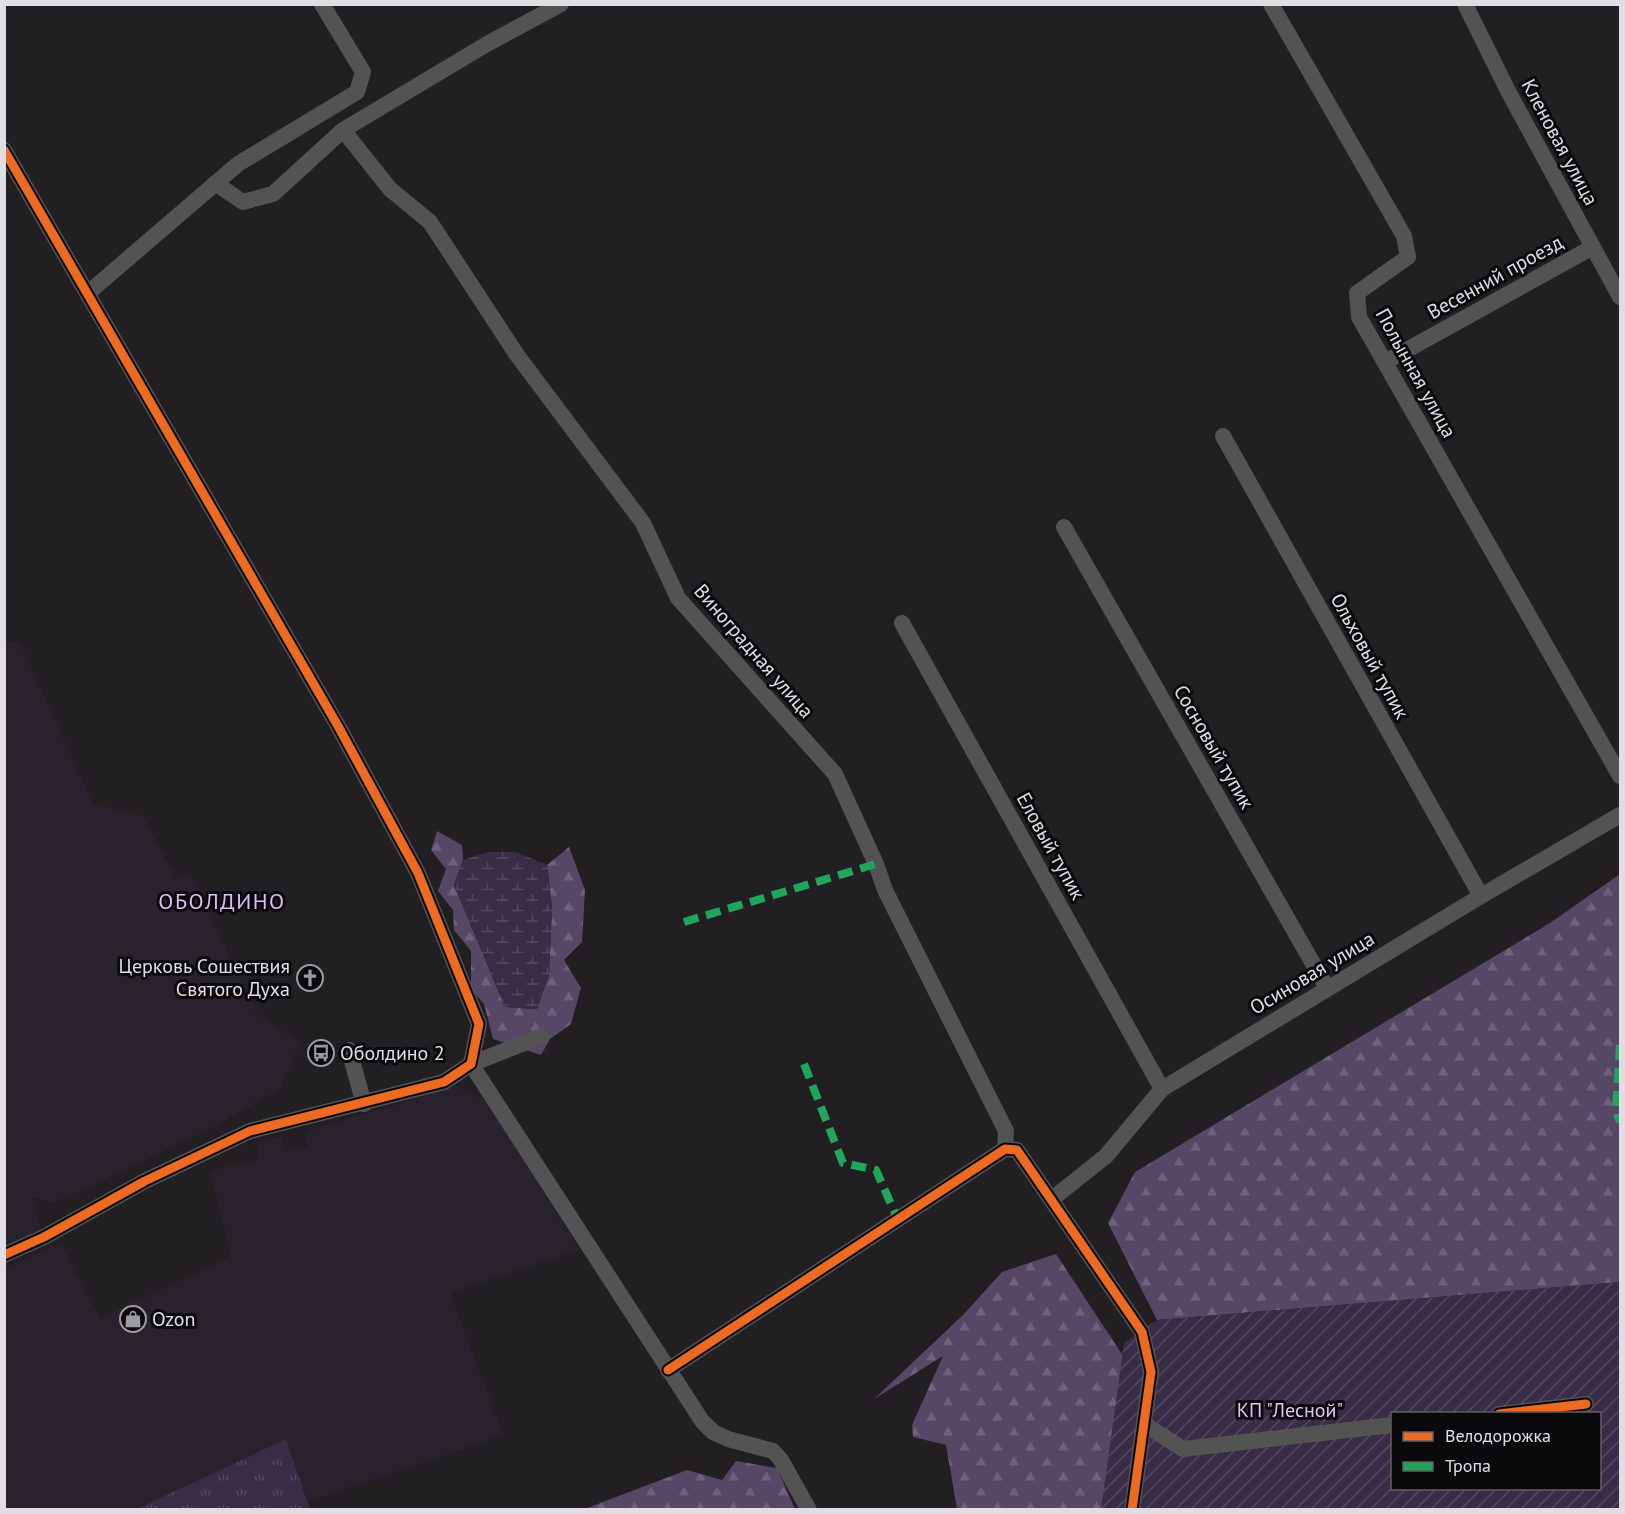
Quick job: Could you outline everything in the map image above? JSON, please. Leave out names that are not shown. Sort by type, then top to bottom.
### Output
[{"type":"street","points":[[88,293],[238,164],[357,92],[363,72],[322,4]]},
{"type":"street","points":[[215,183],[243,202],[273,194],[343,130],[487,44],[561,4]]},
{"type":"street","name":"Полынная улица","points":[[1271,4],[1404,236],[1408,256],[1357,293],[1359,316],[1620,776]]},
{"type":"street","name":"Кленовая улица","points":[[1465,4],[1508,91],[1620,297]]},
{"type":"street","name":"Виноградная улица","points":[[343,130],[390,189],[430,222],[517,355],[643,523],[678,598],[835,774],[876,864],[885,890],[1006,1131],[1005,1149]]},
{"type":"street","points":[[4,150],[326,705],[418,873],[479,1024],[471,1064],[702,1421],[713,1432],[728,1439],[773,1452],[781,1460],[809,1509]]},
{"type":"street","name":"Весенний проезд","points":[[1385,362],[1593,247]]},
{"type":"street","name":"Ольховый тупик","points":[[1223,436],[1481,896]]},
{"type":"street","name":"Сосновый тупик","points":[[1065,527],[1327,988]]},
{"type":"street","name":"Еловый тупик","points":[[902,623],[1162,1089]]},
{"type":"street","name":"Осиновая улица","points":[[1052,1199],[1110,1152],[1162,1089],[1327,988],[1620,815]]},
{"type":"street","points":[[4,1255],[44,1237],[145,1181],[250,1131],[444,1082],[471,1064],[542,1036]]},
{"type":"street","points":[[349,1050],[364,1104]]},
{"type":"street","points":[[668,1370],[1005,1149],[1017,1150],[1142,1332],[1151,1372],[1134,1508]]},
{"type":"street","points":[[1508,1412],[1586,1404]]},
{"type":"street","points":[[1144,1424],[1183,1449],[1391,1425]]},
{"type":"shaded area","points":[[4,642],[20,642],[93,803],[143,816],[176,877],[190,872],[258,1015],[301,1042],[280,1089],[208,1130],[55,1203],[31,1197],[44,1237],[5,1255]]},
{"type":"shaded area","points":[[455,1086],[487,1101],[580,1250],[450,1293],[504,1435],[308,1502],[286,1439],[137,1510],[5,1509],[4,1269],[61,1243],[100,1318],[231,1256],[210,1171],[260,1159],[256,1144],[281,1136],[285,1152],[308,1146],[306,1131]]},
{"type":"green space","points":[[437,831],[462,845],[463,860],[454,885],[505,1007],[537,1009],[549,975],[552,907],[547,865],[569,847],[585,890],[582,942],[564,960],[581,988],[571,1024],[550,1039],[541,1055],[493,1039],[484,1004],[471,989],[471,951],[454,930],[453,910],[438,891],[446,869],[431,850]]},
{"type":"green space","points":[[488,852],[516,852],[547,865],[552,907],[549,975],[537,1009],[505,1007],[454,885],[463,860]]},
{"type":"green space","points":[[1620,874],[1620,1282],[1157,1320],[1108,1223],[1135,1172],[1550,923]]},
{"type":"green space","points":[[1056,1254],[1139,1380],[1117,1509],[957,1509],[946,1445],[913,1437],[912,1425],[943,1356],[874,1399],[963,1315],[1002,1272]]},
{"type":"green space","name":"КП \"Лесной\"","points":[[1620,1282],[1620,1509],[1101,1510],[1124,1343],[1157,1320]]},
{"type":"green space","points":[[286,1439],[310,1509],[137,1509]]},
{"type":"green space","points":[[736,1461],[777,1468],[795,1509],[582,1510],[687,1470],[722,1480]]},
{"type":"marked path","points":[[684,922],[876,864]]},
{"type":"marked path","points":[[1620,1045],[1616,1110],[1620,1122]]},
{"type":"marked path","points":[[804,1064],[843,1163],[876,1170],[898,1220]]},
{"type":"cycle path","points":[[4,150],[338,726],[418,873],[479,1024],[471,1064],[444,1082],[250,1131],[145,1181],[44,1237],[4,1255]]},
{"type":"cycle path","points":[[668,1370],[1005,1149],[1017,1150],[1142,1332],[1151,1372],[1132,1510]]},
{"type":"cycle path","points":[[1516,1412],[1586,1404]]},
{"type":"place","name":"Церковь Сошествия Святого Духа","points":[[310,978]]},
{"type":"place","name":"Оболдино 2","points":[[321,1053]]},
{"type":"place","name":"Ozon","points":[[133,1319]]},
{"type":"district","name":"ОБОЛДИНО","points":[[222,901]]}]
